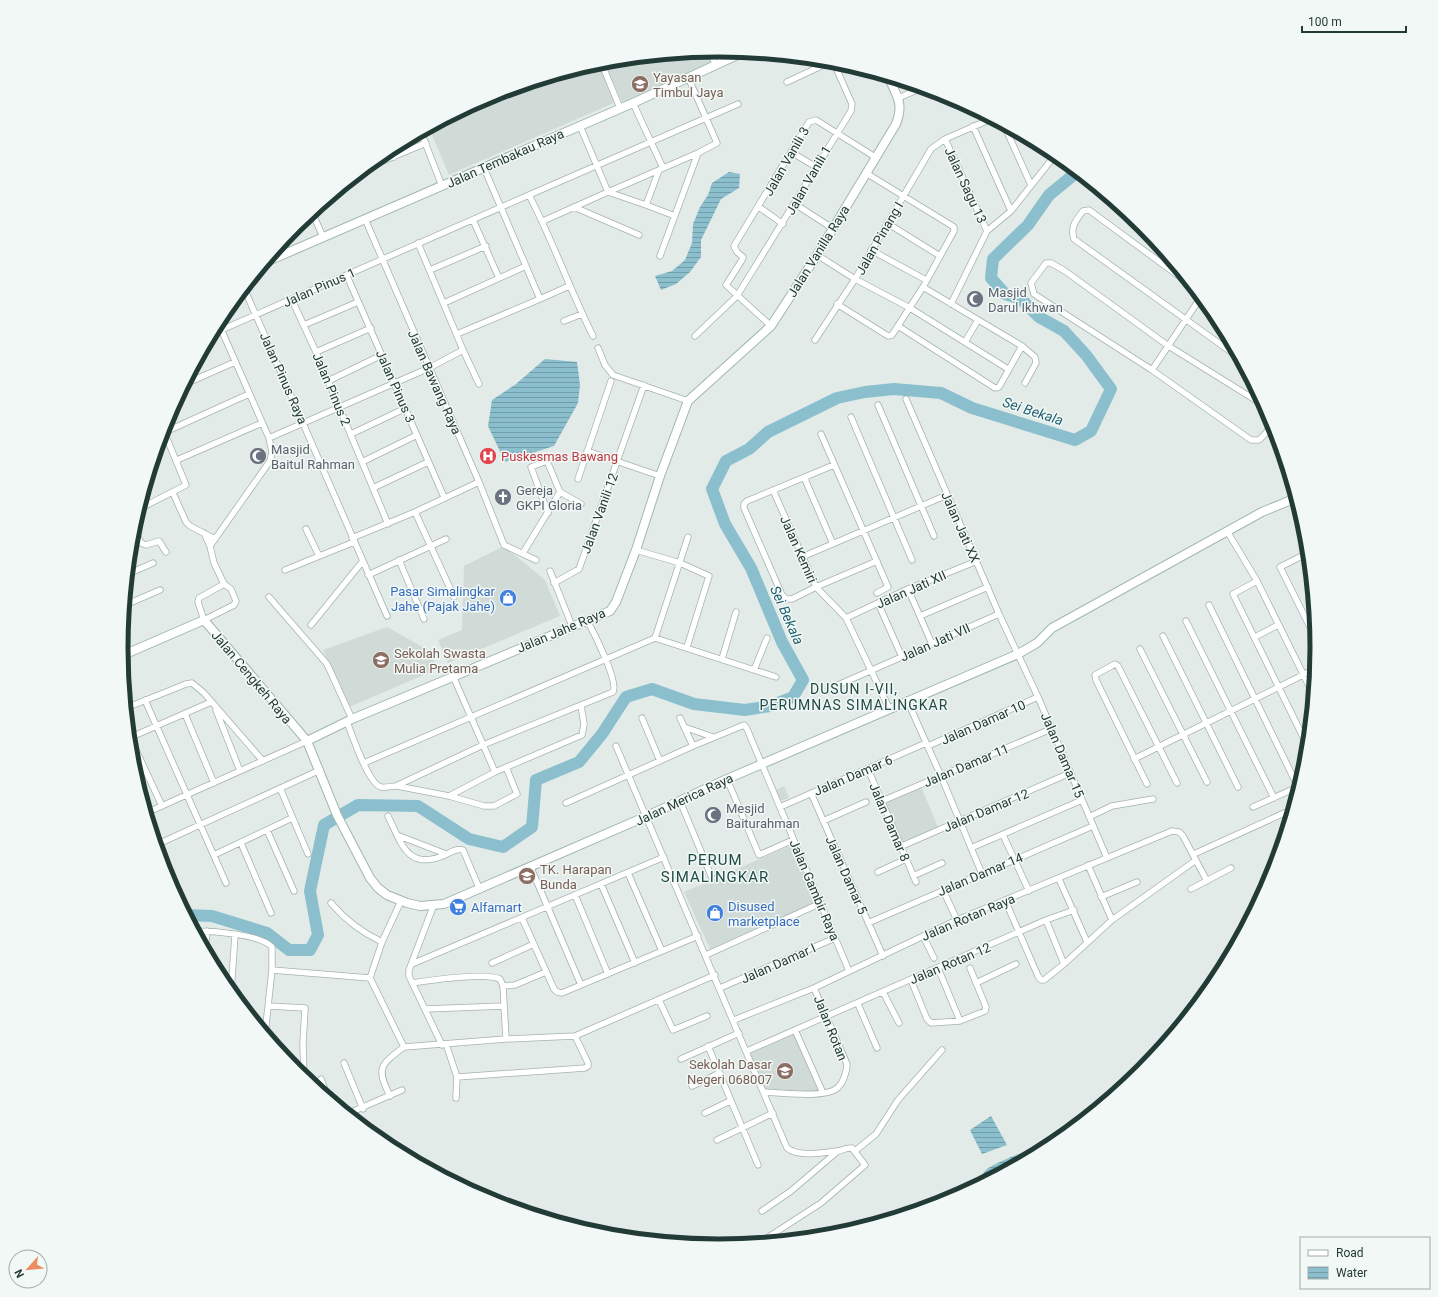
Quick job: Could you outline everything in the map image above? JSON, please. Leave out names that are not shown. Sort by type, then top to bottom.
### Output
[{"type":"street","points":[[713,57],[716,64]]},
{"type":"street","name":"Jalan Tembakau Raya","points":[[273,259],[580,126],[732,57]]},
{"type":"street","points":[[787,82],[822,66]]},
{"type":"street","points":[[604,68],[620,108]]},
{"type":"street","name":"Jalan Vanili 1","points":[[695,336],[737,296],[783,224],[852,107],[836,68]]},
{"type":"street","points":[[543,221],[698,153],[717,143],[707,117],[688,77]]},
{"type":"street","name":"Jalan Vanilla Raya","points":[[688,401],[771,326],[817,255],[875,157],[890,135],[901,112],[898,98],[891,83]]},
{"type":"street","points":[[898,98],[916,91]]},
{"type":"street","points":[[632,103],[651,140],[661,169],[646,205]]},
{"type":"street","name":"Jalan Pinus 1","points":[[221,330],[347,276],[381,259],[473,220],[651,140],[738,104]]},
{"type":"street","name":"Jalan Vanili 3","points":[[737,296],[726,285],[743,257],[737,252],[734,246],[811,120],[816,120],[875,157]]},
{"type":"street","name":"Jalan Pinang I","points":[[814,340],[855,279],[931,149],[945,139],[986,121]]},
{"type":"street","points":[[580,126],[608,192],[675,216]]},
{"type":"street","points":[[973,126],[1011,211]]},
{"type":"street","points":[[1007,132],[1031,185]]},
{"type":"street","points":[[423,136],[442,186]]},
{"type":"street","name":"Jalan Sagu 13","points":[[945,139],[987,231]]},
{"type":"street","points":[[385,161],[426,144]]},
{"type":"street","points":[[791,152],[816,167]]},
{"type":"street","points":[[660,256],[698,153]]},
{"type":"street","points":[[951,304],[987,231],[1011,211],[1052,160]]},
{"type":"street","points":[[484,168],[499,208],[540,299]]},
{"type":"street","points":[[837,304],[888,336],[894,333],[923,287],[954,233],[954,227],[866,173]]},
{"type":"street","points":[[529,195],[543,221],[569,286],[593,336]]},
{"type":"street","points":[[795,204],[832,228]]},
{"type":"street","points":[[574,207],[639,235]]},
{"type":"street","points":[[759,207],[783,224]]},
{"type":"street","points":[[1172,268],[1089,210],[1082,211],[1073,226],[1072,232],[1074,239],[1229,350]]},
{"type":"street","points":[[314,218],[323,237]]},
{"type":"street","name":"Jalan Bawang Raya","points":[[365,219],[381,259],[479,482],[504,545],[524,553]]},
{"type":"street","points":[[473,220],[486,246],[499,278]]},
{"type":"street","points":[[887,224],[940,256]]},
{"type":"street","points":[[418,243],[479,384]]},
{"type":"street","points":[[430,270],[486,246]]},
{"type":"street","points":[[871,250],[926,280]]},
{"type":"street","points":[[817,255],[855,279],[910,308],[1008,368]]},
{"type":"street","points":[[1256,400],[1167,345],[1065,271],[1051,263],[1046,263],[1031,283],[1034,294],[1152,370],[1251,440],[1259,440],[1268,430]]},
{"type":"street","points":[[444,303],[526,266]]},
{"type":"street","name":"Jalan Pinus 3","points":[[347,276],[444,497]]},
{"type":"street","points":[[457,334],[569,286]]},
{"type":"street","points":[[923,287],[1022,346],[1037,359],[1025,383]]},
{"type":"street","name":"Jalan Pinus Raya","points":[[246,293],[304,423],[362,562],[387,616]]},
{"type":"street","points":[[737,296],[771,326]]},
{"type":"street","name":"Jalan Pinus 2","points":[[292,300],[316,352],[388,524]]},
{"type":"street","points":[[304,325],[358,302]]},
{"type":"street","points":[[1152,370],[1167,345],[1198,302]]},
{"type":"street","points":[[564,321],[582,314]]},
{"type":"street","points":[[965,342],[978,320]]},
{"type":"street","points":[[898,326],[995,388],[999,387],[1008,368],[1022,346]]},
{"type":"street","points":[[316,352],[371,328]]},
{"type":"street","points":[[210,546],[270,461],[272,452],[269,438],[221,330]]},
{"type":"street","points":[[598,348],[605,365],[611,374],[688,401]]},
{"type":"street","points":[[269,438],[393,382],[429,368],[463,350]]},
{"type":"street","points":[[328,381],[382,355]]},
{"type":"street","points":[[191,381],[235,362]]},
{"type":"street","points":[[578,479],[611,381]]},
{"type":"street","name":"Jalan Vanili 12","points":[[554,583],[579,569],[644,385]]},
{"type":"street","points":[[171,428],[249,394]]},
{"type":"street","name":"Jalan Jati XX","points":[[906,400],[999,614],[1018,654]]},
{"type":"street","name":"Jalan Jahe Raya","points":[[307,741],[349,720],[610,610],[616,602],[636,550],[660,476],[688,401]]},
{"type":"street","points":[[878,405],[934,536]]},
{"type":"street","points":[[351,434],[406,408]]},
{"type":"street","points":[[851,417],[912,560]]},
{"type":"street","points":[[177,460],[262,423]]},
{"type":"street","points":[[821,434],[888,588],[877,593]]},
{"type":"street","points":[[362,462],[417,435]]},
{"type":"street","points":[[145,506],[186,485],[167,438]]},
{"type":"street","points":[[587,451],[660,476]]},
{"type":"street","points":[[548,513],[532,467],[547,461],[560,492],[581,504]]},
{"type":"street","points":[[373,488],[428,462]]},
{"type":"street","points":[[834,464],[744,504],[744,508],[779,588],[786,599],[792,599],[877,561]]},
{"type":"street","points":[[804,477],[833,544]]},
{"type":"street","points":[[285,570],[319,556],[479,482]]},
{"type":"street","name":"Jalan Kemiri","points":[[773,490],[816,587],[846,618],[889,708]]},
{"type":"street","points":[[536,560],[524,553],[560,492]]},
{"type":"street","points":[[173,493],[186,522],[190,526],[215,539]]},
{"type":"street","points":[[802,557],[947,495]]},
{"type":"street","name":"Jalan Merica Raya","points":[[342,823],[370,878],[378,888],[401,901],[420,906],[433,907],[444,904],[531,868],[727,779],[907,700],[1018,654],[1037,643],[1052,628],[1262,512],[1291,500]]},
{"type":"street","points":[[415,512],[454,598]]},
{"type":"street","points":[[306,529],[319,556]]},
{"type":"street","points":[[1227,531],[1257,582],[1309,686]]},
{"type":"street","points":[[204,533],[210,546],[214,564],[224,584],[231,589],[236,603],[204,620],[198,602],[199,598],[224,584]]},
{"type":"street","points":[[655,638],[688,537]]},
{"type":"street","points":[[138,538],[141,543],[146,545],[160,541],[166,552]]},
{"type":"street","points":[[368,575],[446,539]]},
{"type":"street","points":[[636,550],[680,563],[709,576],[687,647]]},
{"type":"street","points":[[1303,556],[1280,567],[1309,626]]},
{"type":"street","points":[[399,560],[424,619]]},
{"type":"street","name":"Jalan Jati XII","points":[[846,618],[908,589],[977,561]]},
{"type":"street","points":[[311,625],[362,562]]},
{"type":"street","points":[[133,572],[153,563]]},
{"type":"street","points":[[550,572],[572,626]]},
{"type":"street","points":[[1257,582],[1233,594],[1303,737]]},
{"type":"street","points":[[920,616],[988,587]]},
{"type":"street","points":[[908,589],[932,644]]},
{"type":"street","points":[[130,603],[160,590]]},
{"type":"street","points":[[269,597],[327,664],[368,774],[375,784],[381,787],[396,786],[449,796],[484,806],[494,806],[513,798],[518,792],[506,767]]},
{"type":"street","points":[[878,603],[902,656]]},
{"type":"street","points":[[1209,605],[1295,779]]},
{"type":"street","points":[[722,660],[736,612]]},
{"type":"street","name":"Jalan Jati VII","points":[[829,689],[999,614]]},
{"type":"street","name":"Jalan Cengkeh Raya","points":[[128,653],[204,620],[307,741],[337,815],[342,823]]},
{"type":"street","points":[[396,786],[482,745],[581,706],[615,690],[605,658],[587,620]]},
{"type":"street","points":[[1186,621],[1274,798]]},
{"type":"street","points":[[1254,637],[1278,625]]},
{"type":"street","points":[[1164,636],[1238,787]]},
{"type":"street","points":[[364,763],[605,658],[655,638],[687,647],[776,677]]},
{"type":"street","points":[[754,670],[767,638]]},
{"type":"street","points":[[1140,649],[1206,782]]},
{"type":"street","name":"Jalan Damar 15","points":[[1018,654],[1107,858]]},
{"type":"street","points":[[1147,784],[1096,680],[1095,675],[1110,665],[1115,664],[1118,666],[1177,783]]},
{"type":"street","points":[[1134,759],[1309,672]]},
{"type":"street","points":[[453,676],[495,772]]},
{"type":"street","points":[[131,706],[189,682],[197,686],[263,761]]},
{"type":"street","name":"Jalan Damar 10","points":[[927,745],[1038,697]]},
{"type":"street","points":[[145,700],[226,883]]},
{"type":"street","points":[[907,700],[982,874]]},
{"type":"street","points":[[135,736],[185,714],[213,704]]},
{"type":"street","points":[[213,704],[240,771]]},
{"type":"street","points":[[449,796],[495,772],[582,735],[584,724],[581,706]]},
{"type":"street","points":[[185,714],[214,783]]},
{"type":"street","points":[[642,718],[660,761]]},
{"type":"street","points":[[680,718],[693,746]]},
{"type":"street","name":"Jalan Gambir Raya","points":[[714,737],[744,725],[747,729],[849,971]]},
{"type":"street","points":[[684,727],[714,737]]},
{"type":"street","name":"Jalan Damar 11","points":[[882,801],[1051,729]]},
{"type":"street","points":[[566,803],[714,737]]},
{"type":"street","points":[[150,810],[307,741]]},
{"type":"street","name":"Jalan Damar 6","points":[[780,807],[810,793],[927,745]]},
{"type":"street","points":[[616,746],[715,975],[738,1033],[773,1113],[783,1141],[792,1152],[799,1153],[838,1151],[849,1148],[854,1151],[865,1165],[821,1203],[768,1238]]},
{"type":"street","points":[[137,754],[162,806]]},
{"type":"street","name":"Jalan Damar 8","points":[[868,769],[916,882]]},
{"type":"street","points":[[161,843],[320,770]]},
{"type":"street","name":"Jalan Damar 12","points":[[902,846],[1070,773]]},
{"type":"street","points":[[727,779],[760,855],[794,840]]},
{"type":"street","points":[[280,788],[308,854]]},
{"type":"street","points":[[1253,807],[1293,789]]},
{"type":"street","name":"Jalan Damar 5","points":[[810,793],[883,956]]},
{"type":"street","points":[[1089,817],[1112,806],[1153,799]]},
{"type":"street","points":[[971,848],[1082,800]]},
{"type":"street","points":[[680,801],[712,878]]},
{"type":"street","points":[[823,821],[866,802]]},
{"type":"street","points":[[1005,900],[1038,976],[1041,980],[1044,980],[1064,964],[1112,920],[1195,857],[1287,812]]},
{"type":"street","points":[[388,816],[404,850],[418,860],[432,859],[457,850],[463,850],[480,890]]},
{"type":"street","points":[[214,855],[292,818]]},
{"type":"street","name":"Jalan Damar 14","points":[[868,922],[1093,826]]},
{"type":"street","points":[[266,830],[294,891]]},
{"type":"street","name":"Jalan Rotan Raya","points":[[734,1020],[814,988],[957,920],[1172,831],[1179,832],[1183,836],[1207,881]]},
{"type":"street","points":[[1003,834],[1028,891]]},
{"type":"street","points":[[397,835],[446,854]]},
{"type":"street","points":[[241,843],[271,913]]},
{"type":"street","points":[[412,964],[664,857]]},
{"type":"street","points":[[878,872],[906,860]]},
{"type":"street","points":[[913,876],[942,863]]},
{"type":"street","points":[[1088,865],[1112,920]]},
{"type":"street","points":[[531,868],[581,985]]},
{"type":"street","points":[[1191,889],[1231,868]]},
{"type":"street","points":[[628,873],[662,952]]},
{"type":"street","points":[[1059,879],[1087,942]]},
{"type":"street","points":[[1102,897],[1137,882]]},
{"type":"street","points":[[601,884],[635,962]]},
{"type":"street","points":[[943,890],[957,920]]},
{"type":"street","points":[[575,895],[608,974]]},
{"type":"street","points":[[401,901],[382,942],[370,978],[404,1047]]},
{"type":"street","points":[[331,903],[352,925],[364,934],[382,942]]},
{"type":"street","points":[[706,955],[821,903]]},
{"type":"street","points":[[433,907],[409,970],[412,983],[444,1045],[457,1077],[456,1098]]},
{"type":"street","name":"Jalan Rotan 12","points":[[747,1051],[827,1018],[910,980],[1020,933],[1046,920],[1074,910]]},
{"type":"street","points":[[522,918],[546,972],[557,992],[562,993],[698,936]]},
{"type":"street","points":[[1046,920],[1064,964]]},
{"type":"street","points":[[200,931],[252,938],[269,944],[272,947],[272,970],[266,1029]]},
{"type":"street","points":[[206,942],[207,931]]},
{"type":"street","points":[[232,983],[235,935]]},
{"type":"street","points":[[923,936],[934,958]]},
{"type":"street","name":"Jalan Damar I","points":[[720,988],[835,938]]},
{"type":"street","points":[[492,963],[534,944]]},
{"type":"street","points":[[976,983],[1016,964]]},
{"type":"street","points":[[938,968],[960,1021]]},
{"type":"street","points":[[910,980],[927,1019],[931,1023],[960,1021],[985,1011],[985,1002],[970,968]]},
{"type":"street","points":[[272,970],[370,978]]},
{"type":"street","points":[[503,986],[514,985],[546,972]]},
{"type":"street","points":[[390,1096],[381,1078],[382,1071],[387,1060],[404,1047],[506,1039],[575,1036],[715,975]]},
{"type":"street","points":[[412,983],[458,977],[493,977],[500,979],[503,986],[506,1039]]},
{"type":"street","name":"Jalan Rotan","points":[[814,988],[847,1064],[847,1070],[836,1089],[823,1093]]},
{"type":"street","points":[[883,992],[899,1023]]},
{"type":"street","points":[[659,1000],[673,1030],[707,1016]]},
{"type":"street","points":[[858,1004],[877,1048]]},
{"type":"street","points":[[269,1006],[305,1008],[303,1043],[304,1070]]},
{"type":"street","points":[[425,1009],[504,1006]]},
{"type":"street","points":[[764,1092],[823,1093],[795,1030]]},
{"type":"street","points":[[681,1059],[738,1033]]},
{"type":"street","points":[[457,1077],[585,1068],[588,1066],[588,1063],[575,1036]]},
{"type":"street","points":[[708,1046],[758,1165]]},
{"type":"street","points":[[854,1151],[876,1134],[898,1100],[942,1050]]},
{"type":"street","points":[[344,1063],[363,1109]]},
{"type":"street","points":[[692,1086],[720,1073]]},
{"type":"street","points":[[321,1079],[325,1089]]},
{"type":"street","points":[[352,1112],[363,1109],[402,1090]]},
{"type":"street","points":[[705,1113],[730,1101]]},
{"type":"street","points":[[717,1140],[741,1127],[773,1113]]},
{"type":"street","points":[[762,1211],[791,1191],[838,1151]]},
{"type":"shaded area","name":"Yayasan Timbul Jaya","points":[[710,57],[713,64],[622,102],[607,68],[680,58]]},
{"type":"shaded area","points":[[602,69],[616,102],[449,175],[431,132],[457,118],[529,88]]},
{"type":"shaded area","name":"Pasar Simalingkar Jahe (Pajak Jahe)","points":[[504,546],[545,580],[560,616],[448,663],[438,640],[462,630],[464,566]]},
{"type":"shaded area","name":"Sekolah Swasta Mulia Pretama","points":[[387,627],[430,651],[438,669],[349,707],[323,650]]},
{"type":"shaded area","points":[[784,786],[789,798],[781,801],[776,790]]},
{"type":"shaded area","points":[[921,787],[939,829],[903,844],[885,803]]},
{"type":"shaded area","points":[[792,845],[816,903],[710,949],[684,892]]},
{"type":"shaded area","name":"Sekolah Dasar Negeri 068007","points":[[794,1031],[821,1090],[767,1091],[749,1052]]},
{"type":"water","points":[[729,172],[740,174],[739,188],[721,199],[701,240],[701,257],[690,272],[676,284],[661,290],[655,276],[672,271],[685,260],[692,243],[693,224],[700,207],[708,195],[712,183]]},
{"type":"water","points":[[545,359],[577,362],[580,385],[578,403],[554,446],[505,462],[488,426],[492,400],[516,384]]},
{"type":"water","points":[[991,1116],[1007,1145],[982,1154],[970,1130]]},
{"type":"water","points":[[1035,1148],[980,1179],[986,1170]]},
{"type":"waterway","name":"Sei Bekala","points":[[191,915],[212,916],[267,933],[289,950],[310,950],[318,935],[310,891],[324,825],[358,805],[418,806],[469,839],[503,847],[532,827],[536,780],[579,762],[602,734],[626,697],[652,689],[694,704],[745,710],[770,706],[793,697],[803,680],[782,642],[751,568],[725,524],[712,489],[726,461],[749,449],[768,432],[837,398],[865,392],[894,389],[941,393],[972,408],[1075,440],[1091,431],[1111,389],[1086,355],[1064,331],[1039,317],[1021,299],[1005,294],[991,278],[993,259],[1028,225],[1049,195],[1073,175]]},
{"type":"place","name":"Yayasan Timbul Jaya","points":[[640,84]]},
{"type":"place","name":"Masjid Darul Ikhwan","points":[[975,299]]},
{"type":"place","name":"Masjid Baitul Rahman","points":[[258,456]]},
{"type":"place","name":"Puskesmas Bawang","points":[[488,456]]},
{"type":"place","name":"Gereja GKPI Gloria","points":[[503,497]]},
{"type":"place","name":"Pasar Simalingkar Jahe (Pajak Jahe)","points":[[508,598]]},
{"type":"place","name":"Sekolah Swasta Mulia Pretama","points":[[381,660]]},
{"type":"place","name":"Mesjid Baiturahman","points":[[713,815]]},
{"type":"place","name":"TK. Harapan Bunda","points":[[527,876]]},
{"type":"place","name":"Alfamart","points":[[458,907]]},
{"type":"place","name":"Disused marketplace","points":[[715,913]]},
{"type":"place","name":"Sekolah Dasar Negeri 068007","points":[[785,1071]]},
{"type":"district","name":"DUSUN I-VII, PERUMNAS SIMALINGKAR","points":[[854,698]]},
{"type":"district","name":"PERUM SIMALINGKAR","points":[[715,868]]}]
